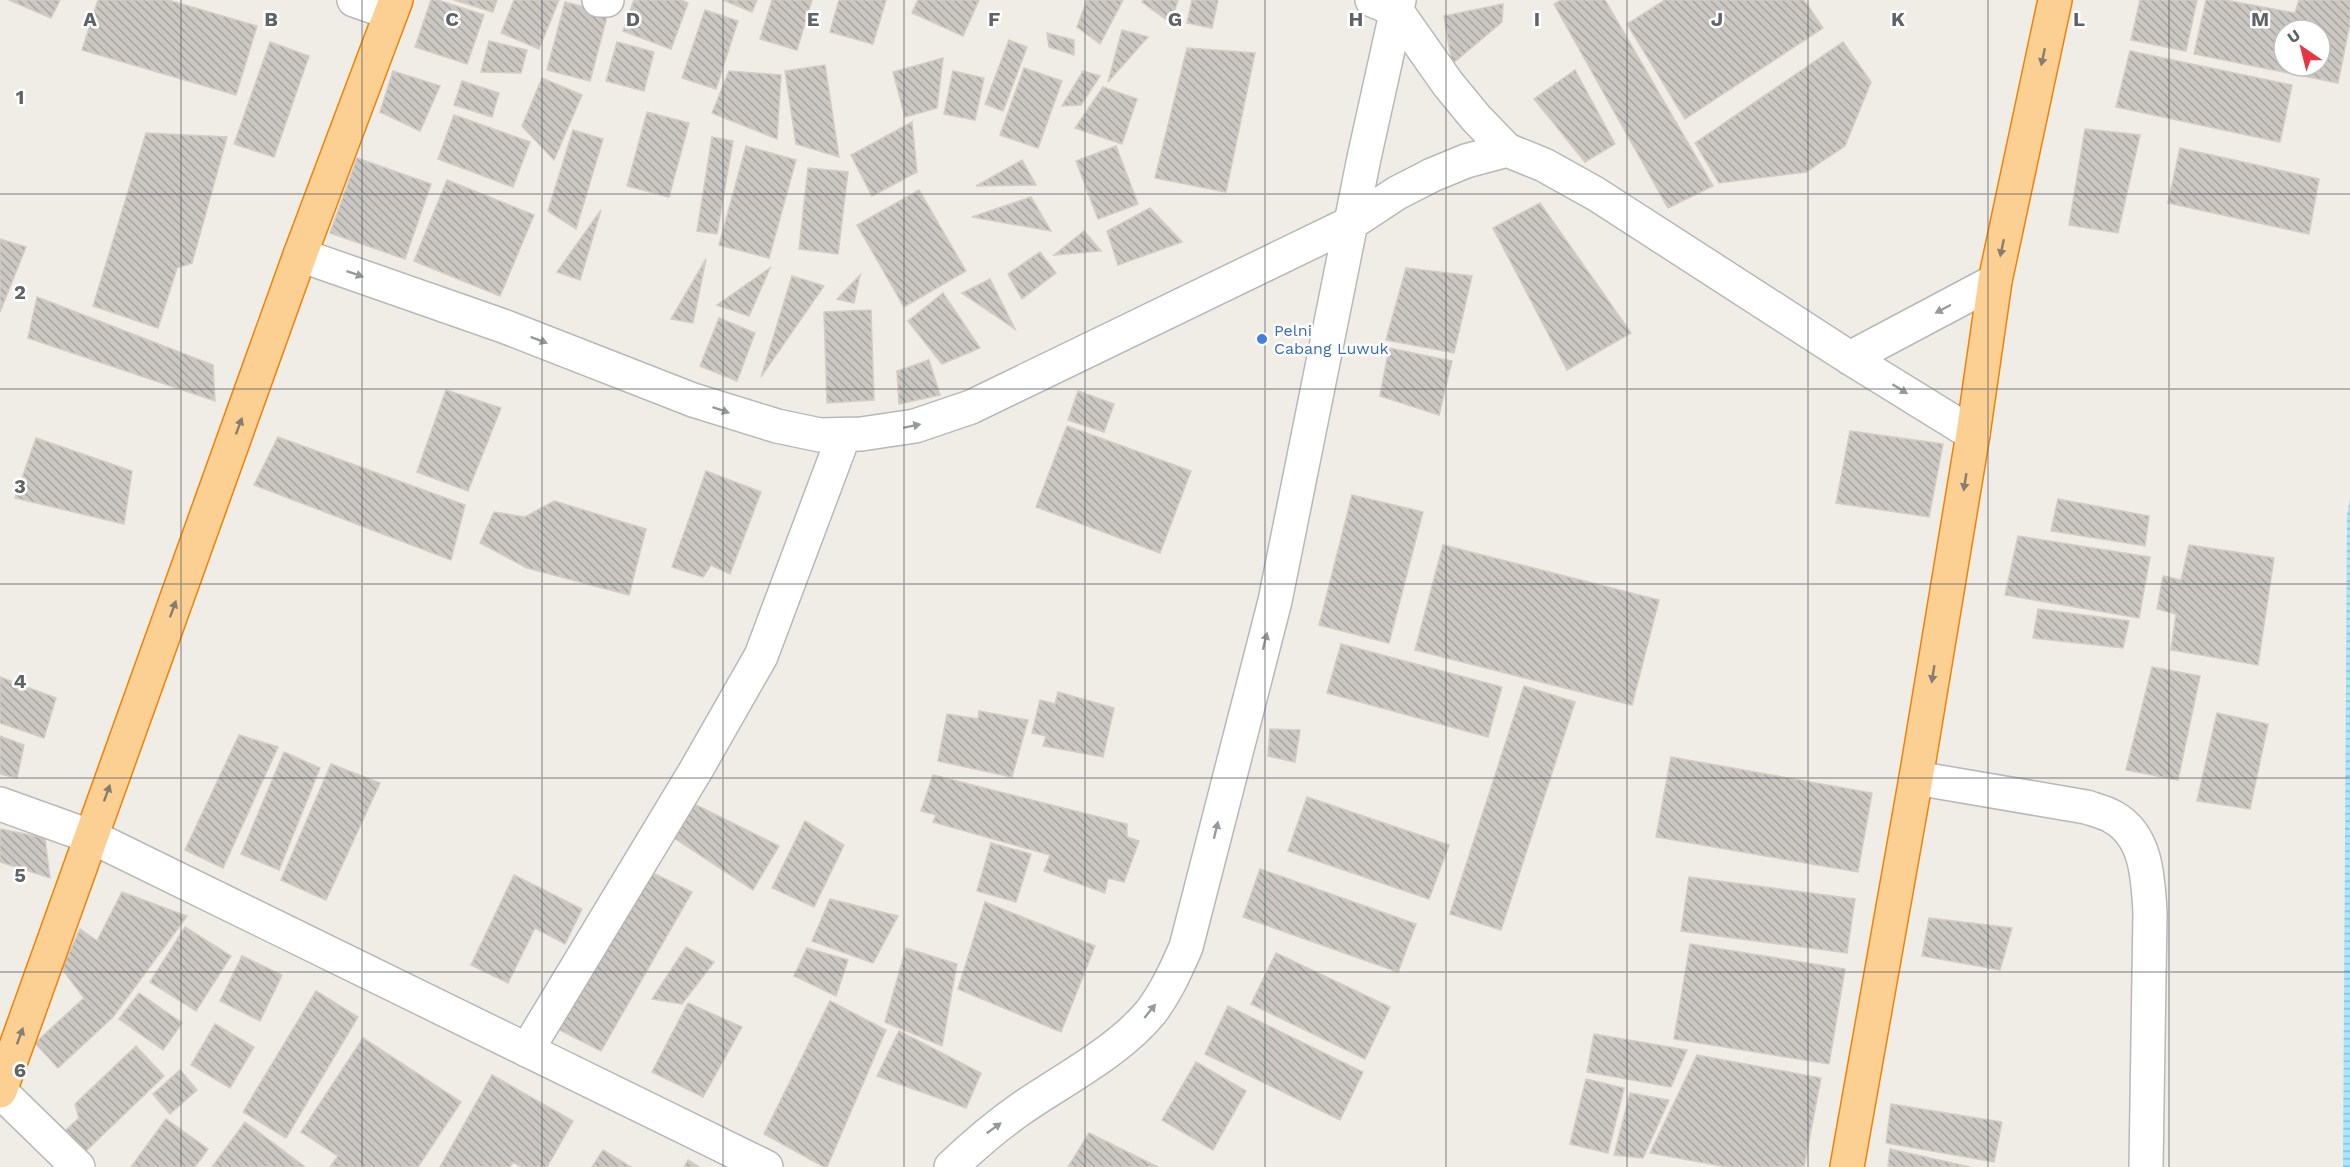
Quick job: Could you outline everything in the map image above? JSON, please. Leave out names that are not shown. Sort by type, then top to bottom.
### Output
[{"type":"highway","points":[[1847,1167],[1916,778],[1973,434],[1995,281],[2055,0]]},
{"type":"highway","points":[[0,1091],[300,255],[393,7]]},
{"type":"street","points":[[354,0],[393,7]]},
{"type":"street","points":[[599,0],[607,0]]},
{"type":"street","points":[[1389,3],[1448,84],[1507,150],[1544,165],[1587,189],[1973,434]]},
{"type":"street","points":[[951,1167],[983,1136],[1096,1060],[1127,1034],[1150,1013],[1172,980],[1181,958],[1189,936],[1275,602],[1353,222],[1389,3]]},
{"type":"street","points":[[300,255],[506,327],[732,413],[820,435],[844,435],[915,426],[971,407],[1353,222],[1397,193],[1432,175],[1466,161],[1507,150]]},
{"type":"street","points":[[1850,358],[1995,281]]},
{"type":"street","points":[[527,1050],[696,770],[761,656],[844,435]]},
{"type":"street","points":[[1916,778],[2086,807],[2113,817],[2132,833],[2142,852],[2149,883],[2146,1167]]},
{"type":"street","points":[[0,804],[92,837],[766,1167]]},
{"type":"street","points":[[0,1091],[78,1167]]},
{"type":"water","points":[[2350,498],[2350,1167],[2343,1167],[2347,515]]},
{"type":"building","points":[[9,0],[60,0],[51,18]]},
{"type":"building","points":[[98,0],[168,0],[257,26],[236,95],[82,50]]},
{"type":"building","points":[[431,0],[438,0],[484,15],[467,64],[415,47]]},
{"type":"building","points":[[454,0],[497,0],[493,12]]},
{"type":"building","points":[[514,0],[559,0],[539,49],[501,33]]},
{"type":"building","points":[[634,0],[681,0],[688,3],[671,49],[623,31]]},
{"type":"building","points":[[723,0],[757,0],[752,12]]},
{"type":"building","points":[[772,0],[812,0],[797,50],[760,39]]},
{"type":"building","points":[[839,0],[886,0],[873,44],[830,32]]},
{"type":"building","points":[[918,0],[979,0],[963,36],[912,13]]},
{"type":"building","points":[[1087,0],[1123,0],[1100,44],[1077,27]]},
{"type":"building","points":[[1143,0],[1178,0],[1171,23],[1142,2]]},
{"type":"building","points":[[1192,0],[1218,0],[1212,28],[1187,23]]},
{"type":"building","points":[[1561,0],[1605,0],[1713,186],[1668,208],[1554,4]]},
{"type":"building","points":[[1665,0],[1804,0],[1823,28],[1685,119],[1627,24]]},
{"type":"building","points":[[2140,0],[2197,0],[2186,51],[2131,40]]},
{"type":"building","points":[[2206,0],[2225,0],[2295,13],[2299,0],[2350,0],[2350,23],[2338,83],[2313,78],[2332,78],[2332,18],[2272,18],[2272,70],[2194,54]]},
{"type":"building","points":[[565,2],[608,13],[590,81],[547,70]]},
{"type":"building","points":[[1503,4],[1502,22],[1452,64],[1444,16]]},
{"type":"building","points":[[705,10],[738,21],[716,89],[682,78]]},
{"type":"building","points":[[1122,30],[1148,37],[1108,82]]},
{"type":"building","points":[[1047,33],[1074,40],[1074,55],[1049,47]]},
{"type":"building","points":[[1009,40],[1027,47],[1003,111],[985,104]]},
{"type":"building","points":[[489,41],[527,50],[521,73],[481,72]]},
{"type":"building","points":[[270,42],[309,56],[274,157],[234,144]]},
{"type":"building","points":[[617,42],[654,52],[644,91],[606,81]]},
{"type":"building","points":[[1843,42],[1871,82],[1845,146],[1806,172],[1719,183],[1695,143]]},
{"type":"building","points":[[1187,48],[1255,53],[1226,192],[1155,178]]},
{"type":"building","points":[[2130,51],[2292,85],[2280,142],[2116,107]]},
{"type":"building","points":[[943,58],[937,108],[905,117],[893,72]]},
{"type":"building","points":[[825,65],[839,157],[796,144],[785,71]]},
{"type":"building","points":[[1024,68],[1062,81],[1038,148],[1000,135]]},
{"type":"building","points":[[1575,70],[1615,144],[1585,162],[1534,99]]},
{"type":"building","points":[[393,71],[440,86],[420,131],[380,112]]},
{"type":"building","points":[[729,71],[781,75],[777,139],[712,113]]},
{"type":"building","points":[[953,71],[984,78],[975,120],[944,114]]},
{"type":"building","points":[[1083,71],[1100,76],[1081,105],[1062,106]]},
{"type":"building","points":[[542,78],[582,95],[554,160],[522,126]]},
{"type":"building","points":[[462,81],[499,93],[492,117],[454,105]]},
{"type":"building","points":[[1103,87],[1137,99],[1122,144],[1075,128]]},
{"type":"building","points":[[647,112],[689,123],[669,197],[627,186]]},
{"type":"building","points":[[454,115],[530,142],[513,187],[438,159]]},
{"type":"building","points":[[912,122],[917,172],[872,196],[851,155]]},
{"type":"building","points":[[2085,129],[2140,135],[2118,233],[2069,225]]},
{"type":"building","points":[[573,130],[603,139],[576,229],[548,211]]},
{"type":"building","points":[[146,133],[227,137],[192,263],[177,268],[158,328],[93,306]]},
{"type":"building","points":[[712,137],[733,141],[717,234],[697,231]]},
{"type":"building","points":[[746,146],[796,160],[769,258],[719,245]]},
{"type":"building","points":[[1116,146],[1138,204],[1098,219],[1076,161]]},
{"type":"building","points":[[2180,148],[2319,179],[2309,234],[2168,203]]},
{"type":"building","points":[[357,158],[431,184],[405,259],[330,233]]},
{"type":"building","points":[[1022,160],[1036,185],[976,186]]},
{"type":"building","points":[[808,168],[848,172],[838,254],[799,249]]},
{"type":"building","points":[[447,180],[534,215],[500,296],[414,261]]},
{"type":"building","points":[[919,190],[966,271],[904,307],[857,225]]},
{"type":"building","points":[[1031,197],[1051,231],[972,217]]},
{"type":"building","points":[[1540,203],[1631,333],[1567,370],[1493,228]]},
{"type":"building","points":[[1150,208],[1182,242],[1118,265],[1107,231]]},
{"type":"building","points":[[601,210],[580,280],[557,272]]},
{"type":"building","points":[[1084,231],[1101,251],[1054,255]]},
{"type":"building","points":[[0,239],[26,247],[0,312]]},
{"type":"building","points":[[1040,252],[1056,273],[1022,299],[1008,274]]},
{"type":"building","points":[[706,259],[693,323],[671,319]]},
{"type":"building","points":[[770,268],[749,316],[717,305]]},
{"type":"building","points":[[1406,268],[1472,276],[1454,353],[1386,340]]},
{"type":"building","points":[[860,275],[854,303],[837,299]]},
{"type":"building","points":[[792,276],[824,286],[761,377]]},
{"type":"building","points":[[990,279],[1015,329],[962,293]]},
{"type":"building","points":[[943,293],[980,348],[942,364],[908,321]]},
{"type":"building","points":[[37,297],[213,365],[215,401],[28,338]]},
{"type":"building","points":[[871,310],[874,400],[827,403],[824,312]]},
{"type":"building","points":[[719,318],[755,333],[737,381],[700,366]]},
{"type":"building","points":[[1389,348],[1452,361],[1439,415],[1380,396]]},
{"type":"building","points":[[929,360],[940,395],[899,404],[897,371]]},
{"type":"building","points":[[446,390],[501,408],[468,491],[417,472]]},
{"type":"building","points":[[1078,391],[1114,404],[1104,432],[1068,420]]},
{"type":"building","points":[[1067,426],[1191,471],[1160,553],[1036,507]]},
{"type":"building","points":[[1850,431],[1943,444],[1929,517],[1836,503]]},
{"type":"building","points":[[278,437],[465,505],[451,560],[254,485]]},
{"type":"building","points":[[36,438],[132,471],[124,524],[15,498]]},
{"type":"building","points":[[706,471],[761,492],[730,574],[711,565],[703,577],[672,567]]},
{"type":"building","points":[[1352,495],[1423,512],[1389,643],[1319,625]]},
{"type":"building","points":[[2058,499],[2149,516],[2145,546],[2051,531]]},
{"type":"building","points":[[554,501],[646,529],[629,595],[527,568],[480,543],[494,512],[525,517]]},
{"type":"building","points":[[2018,536],[2150,557],[2139,618],[2005,595]]},
{"type":"building","points":[[1443,545],[1659,600],[1632,705],[1415,650]]},
{"type":"building","points":[[2189,545],[2274,558],[2258,665],[2171,650],[2176,614],[2157,609],[2163,576],[2181,580]]},
{"type":"building","points":[[2038,609],[2129,621],[2123,648],[2033,638]]},
{"type":"building","points":[[1341,644],[1502,687],[1488,737],[1327,693]]},
{"type":"building","points":[[2152,667],[2200,676],[2178,780],[2126,770]]},
{"type":"building","points":[[0,677],[56,698],[44,738],[0,723]]},
{"type":"building","points":[[1524,686],[1575,702],[1501,930],[1450,914]]},
{"type":"building","points":[[1058,692],[1114,708],[1103,757],[1043,746],[1046,736],[1032,733],[1040,700],[1055,704]]},
{"type":"building","points":[[979,711],[1028,720],[1012,777],[938,761],[947,714],[978,719]]},
{"type":"building","points":[[2217,713],[2268,724],[2250,809],[2197,801]]},
{"type":"building","points":[[1270,729],[1300,730],[1295,762],[1268,756]]},
{"type":"building","points":[[239,735],[278,747],[223,868],[185,850]]},
{"type":"building","points":[[0,736],[24,745],[17,778],[0,774]]},
{"type":"building","points":[[284,752],[320,768],[279,870],[241,854]]},
{"type":"building","points":[[1671,757],[1872,793],[1858,872],[1656,837]]},
{"type":"building","points":[[331,764],[380,783],[326,900],[281,880]]},
{"type":"building","points":[[933,775],[1127,824],[1127,837],[1139,841],[1124,882],[1108,878],[1105,893],[1044,871],[1050,855],[933,822],[936,815],[921,811]]},
{"type":"building","points":[[1307,797],[1449,845],[1429,899],[1288,851]]},
{"type":"building","points":[[690,802],[779,846],[753,890],[671,836]]},
{"type":"building","points":[[805,821],[844,845],[814,907],[772,888]]},
{"type":"building","points":[[0,829],[45,838],[50,878],[0,862]]},
{"type":"building","points":[[991,843],[1031,854],[1016,902],[977,891]]},
{"type":"building","points":[[641,867],[692,892],[601,1051],[548,1024]]},
{"type":"building","points":[[1260,869],[1416,924],[1398,972],[1243,917]]},
{"type":"building","points":[[514,875],[582,909],[565,944],[535,928],[508,983],[471,965]]},
{"type":"building","points":[[1689,877],[1855,899],[1847,953],[1681,931]]},
{"type":"building","points":[[122,892],[187,916],[113,1017],[58,1068],[35,1043],[84,998],[62,969],[80,929],[97,941]]},
{"type":"building","points":[[830,899],[898,916],[873,963],[812,941]]},
{"type":"building","points":[[985,902],[1095,946],[1061,1032],[958,989]]},
{"type":"building","points":[[1929,918],[2012,928],[2000,970],[1922,956]]},
{"type":"building","points":[[185,927],[231,956],[196,1011],[150,982]]},
{"type":"building","points":[[1690,944],[1845,969],[1829,1064],[1674,1039]]},
{"type":"building","points":[[686,947],[714,962],[682,1004],[652,999]]},
{"type":"building","points":[[807,948],[848,960],[836,996],[794,976]]},
{"type":"building","points":[[906,948],[957,964],[942,1046],[885,1022]]},
{"type":"building","points":[[1276,953],[1390,1007],[1365,1059],[1251,1004]]},
{"type":"building","points":[[242,956],[282,975],[260,1021],[220,1001]]},
{"type":"building","points":[[316,991],[358,1017],[286,1138],[243,1112]]},
{"type":"building","points":[[139,993],[182,1023],[163,1050],[119,1019]]},
{"type":"building","points":[[830,1001],[886,1030],[827,1167],[824,1167],[764,1134]]},
{"type":"building","points":[[688,1003],[742,1027],[703,1097],[652,1072]]},
{"type":"building","points":[[1228,1006],[1363,1072],[1340,1120],[1205,1054]]},
{"type":"building","points":[[215,1024],[254,1047],[230,1088],[191,1065]]},
{"type":"building","points":[[899,1031],[981,1073],[966,1108],[877,1076]]},
{"type":"building","points":[[1594,1034],[1687,1050],[1671,1087],[1587,1072]]},
{"type":"building","points":[[363,1038],[461,1102],[418,1167],[330,1167],[338,1156],[301,1132]]},
{"type":"building","points":[[136,1046],[164,1076],[86,1151],[66,1130],[79,1118],[75,1104]]},
{"type":"building","points":[[1697,1055],[1821,1078],[1804,1167],[1727,1167],[1650,1153]]},
{"type":"building","points":[[1196,1062],[1246,1091],[1213,1150],[1162,1120]]},
{"type":"building","points":[[180,1070],[197,1090],[170,1114],[153,1094]]},
{"type":"building","points":[[492,1075],[573,1121],[547,1167],[521,1167],[513,1162],[510,1167],[440,1167]]},
{"type":"building","points":[[1586,1079],[1624,1088],[1608,1153],[1570,1144]]},
{"type":"building","points":[[1630,1093],[1669,1100],[1643,1158],[1614,1155]]},
{"type":"building","points":[[1891,1104],[2002,1122],[1994,1162],[1886,1143]]},
{"type":"building","points":[[166,1119],[208,1149],[195,1167],[131,1167]]},
{"type":"building","points":[[245,1122],[305,1167],[212,1167]]},
{"type":"building","points":[[1089,1133],[1158,1167],[1068,1167]]},
{"type":"building","points":[[1890,1149],[1970,1167],[1888,1167]]},
{"type":"building","points":[[603,1150],[631,1167],[592,1167]]},
{"type":"building","points":[[688,1160],[699,1167],[684,1167]]},
{"type":"place","name":"Pelni Cabang Luwuk","points":[[1262,339]]}]
